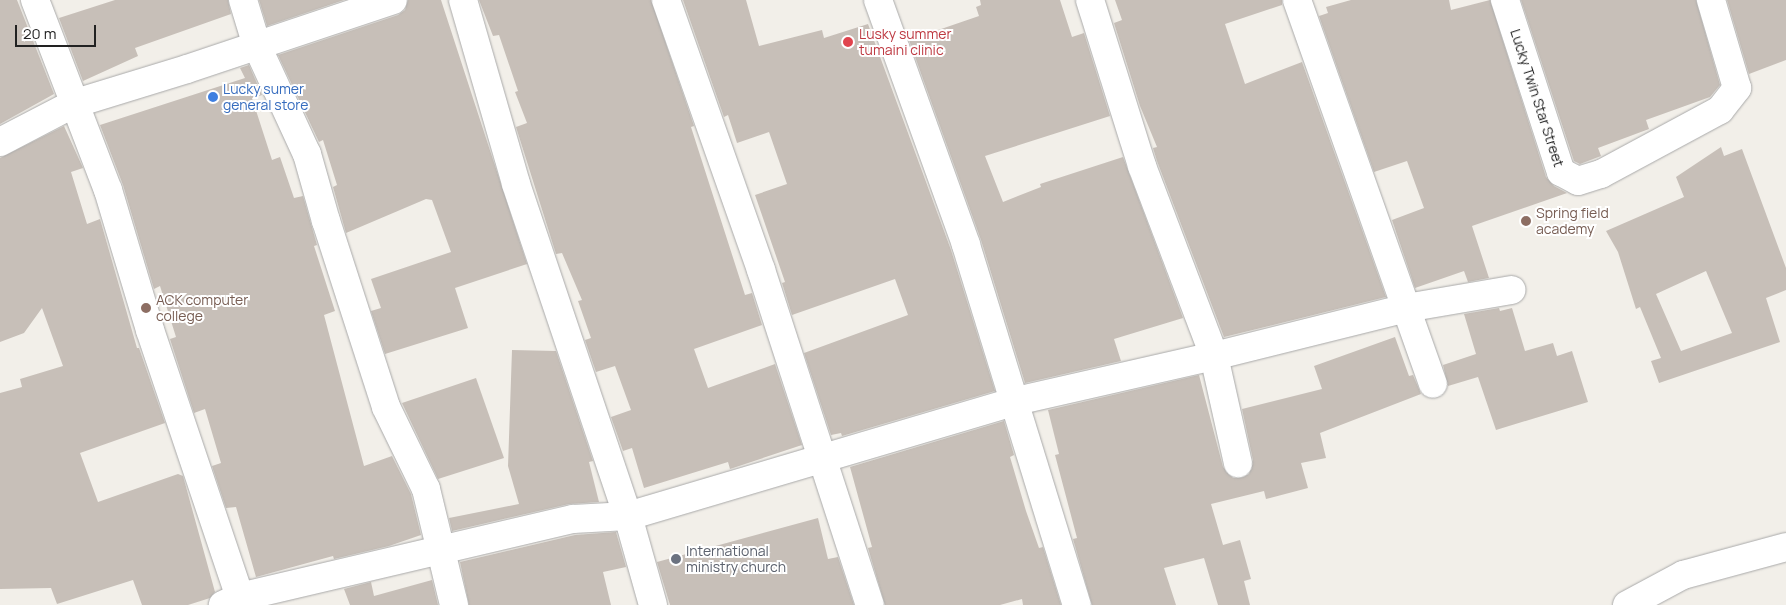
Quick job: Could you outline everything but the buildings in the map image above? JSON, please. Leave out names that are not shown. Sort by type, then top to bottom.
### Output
[{"type":"street","points":[[35,0],[73,104],[108,190],[231,601],[573,519],[628,516],[1016,401],[1214,356],[1406,308],[1511,290]]},
{"type":"street","points":[[243,0],[257,46],[308,154],[326,221],[386,407],[426,489],[454,605]]},
{"type":"street","points":[[0,142],[73,104],[257,46],[393,0]]},
{"type":"street","points":[[463,0],[516,184],[628,516],[653,605]]},
{"type":"street","points":[[666,0],[761,270],[870,605]]},
{"type":"street","points":[[878,0],[966,245],[1016,401],[1077,605]]},
{"type":"street","points":[[1090,0],[1142,166],[1214,356],[1238,462]]},
{"type":"street","points":[[1297,0],[1434,384]]},
{"type":"street","name":"Lucky Twin Star Street","points":[[1506,0],[1560,172],[1578,181],[1601,174],[1720,110],[1737,88],[1711,0]]},
{"type":"street","points":[[1627,605],[1683,575],[1786,548]]},
{"type":"place","name":"Lusky summer tumaini clinic","points":[[848,42]]},
{"type":"place","name":"Lucky sumer general store","points":[[213,97]]},
{"type":"place","name":"Spring field academy","points":[[1526,221]]},
{"type":"place","name":"ACK computer college","points":[[146,308]]},
{"type":"place","name":"International ministry church","points":[[676,559]]}]
